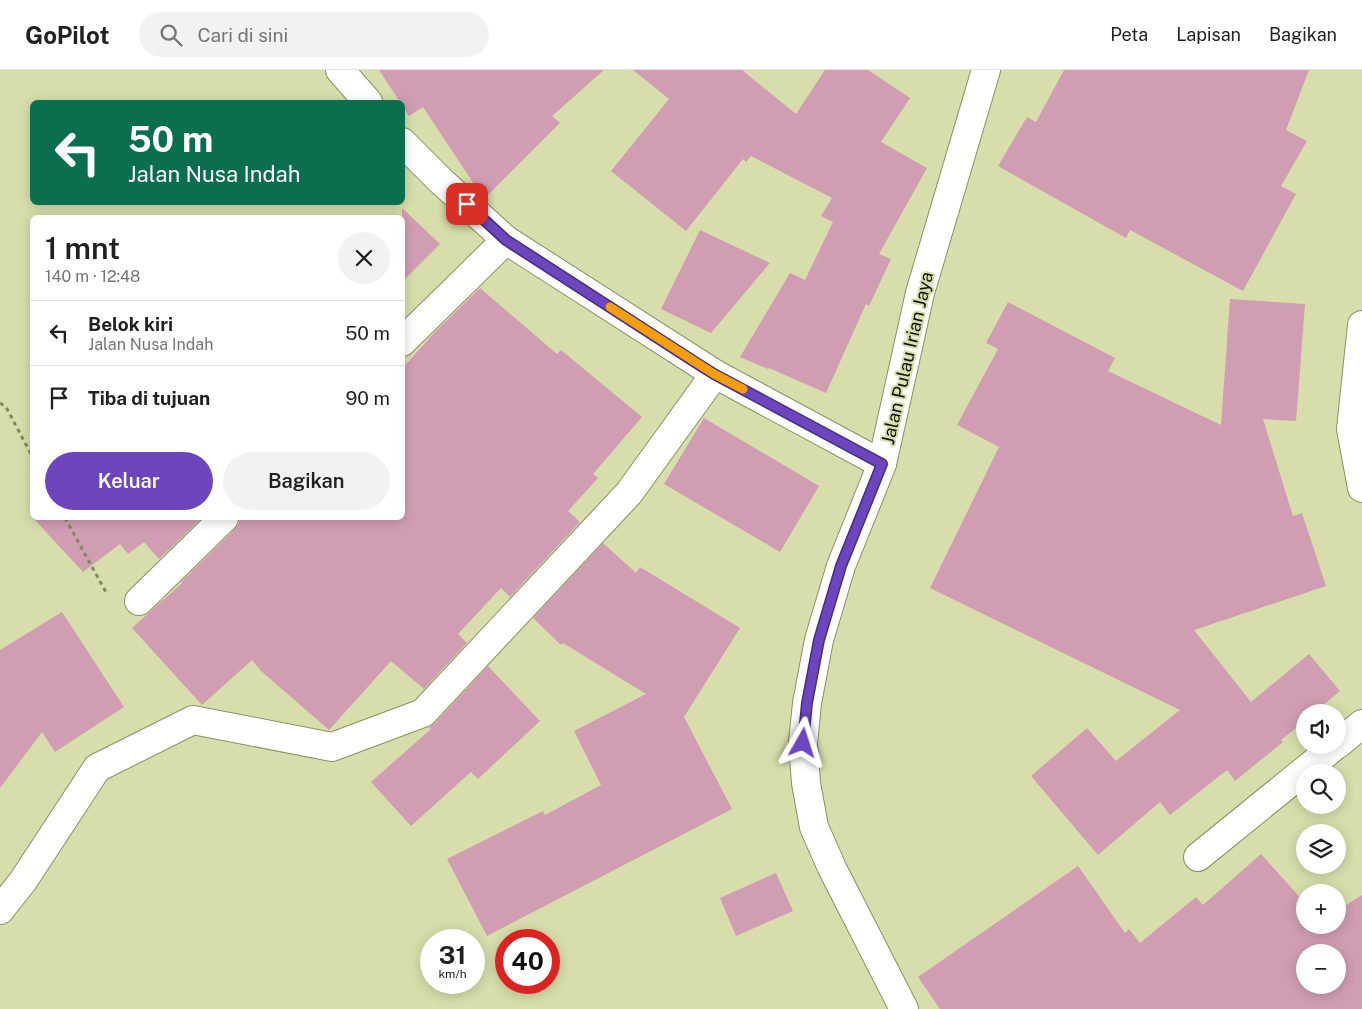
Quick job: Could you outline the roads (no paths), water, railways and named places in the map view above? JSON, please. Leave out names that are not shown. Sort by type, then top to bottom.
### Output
[{"type":"street","points":[[340,70],[366,100]]},
{"type":"street","name":"Jalan Pulau Irian Jaya","points":[[904,1009],[832,868],[814,827],[806,783],[803,743],[807,703],[822,631],[841,566],[882,464],[920,293],[986,70]]},
{"type":"street","points":[[405,145],[506,240],[714,374],[882,464]]},
{"type":"street","points":[[405,339],[506,240]]},
{"type":"street","points":[[1362,325],[1352,429],[1362,488]]},
{"type":"street","points":[[0,910],[23,881],[97,768],[193,720],[332,747],[423,713],[629,494],[714,374]]},
{"type":"street","points":[[139,601],[222,520]]},
{"type":"street","points":[[1346,737],[1362,724]]},
{"type":"street","points":[[1198,856],[1325,754]]}]
